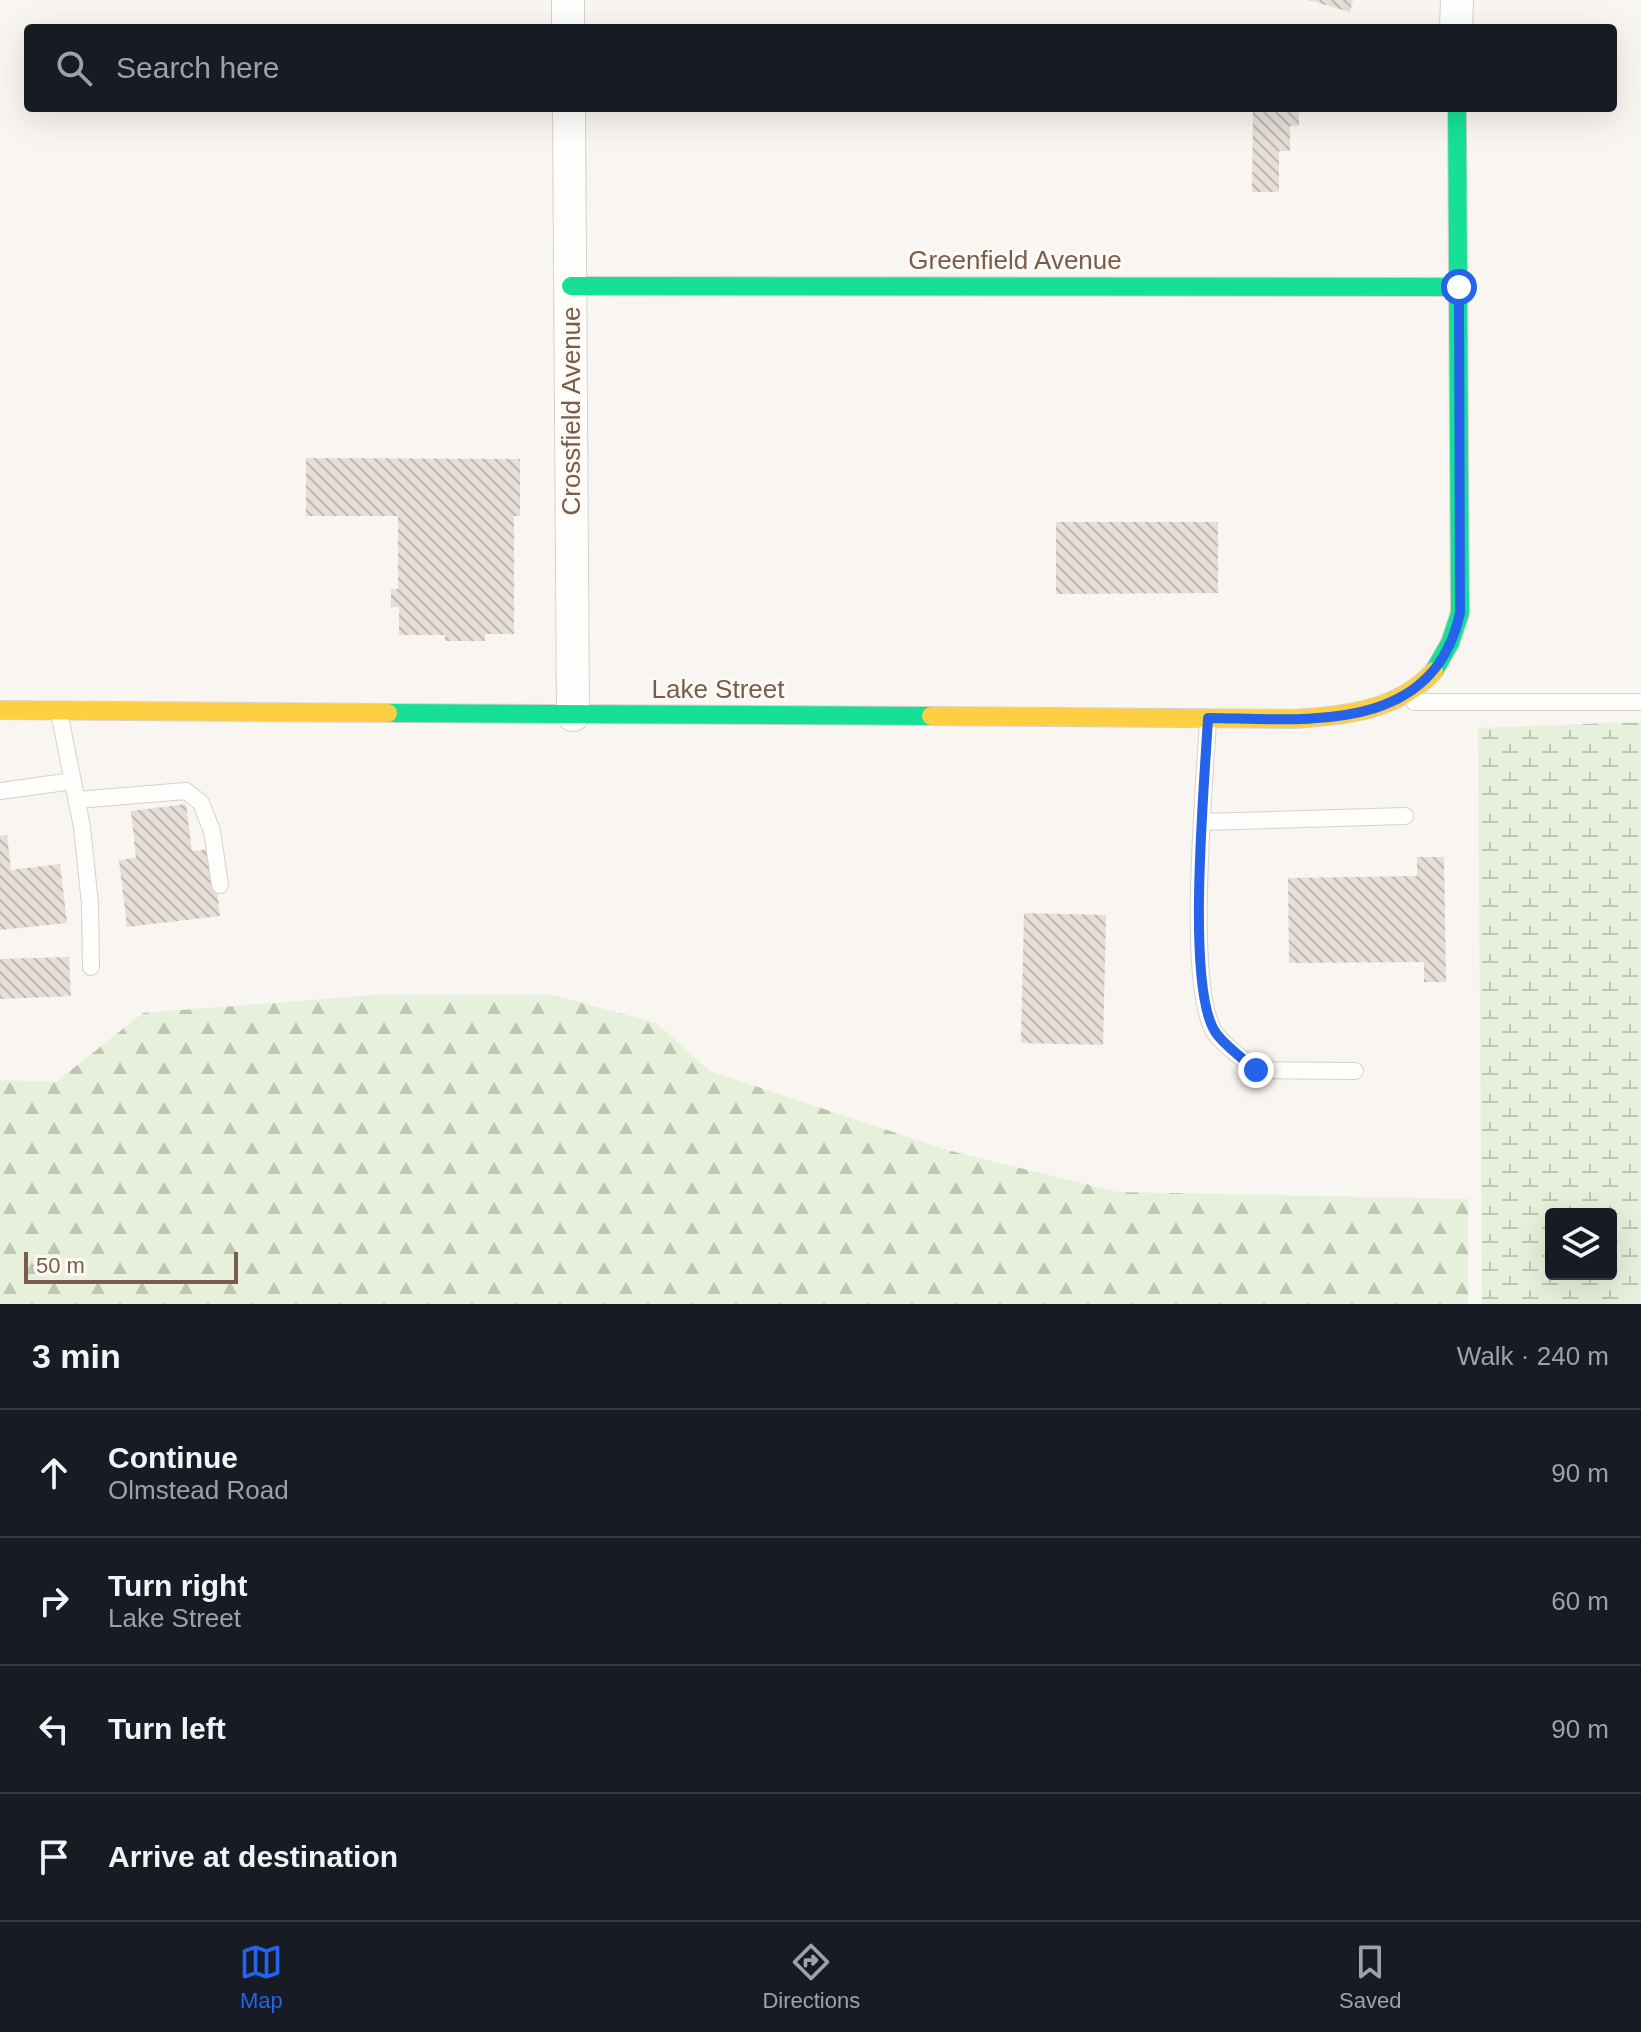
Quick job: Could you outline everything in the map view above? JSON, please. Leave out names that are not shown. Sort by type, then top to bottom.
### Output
[{"type":"street","points":[[568,0],[568,24]]},
{"type":"street","points":[[1456,24],[1457,0]]},
{"type":"street","name":"Crossfield Avenue","points":[[569,112],[573,715]]},
{"type":"street","points":[[1457,112],[1459,287]]},
{"type":"street","name":"Greenfield Avenue","points":[[571,286],[1459,287]]},
{"type":"street","name":"Lake Street","points":[[0,710],[1344,717],[1392,702],[1411,693],[1427,679],[1447,654],[1460,613],[1459,287]]},
{"type":"lane","points":[[1392,702],[1641,702]]},
{"type":"lane","points":[[59,711],[77,800],[90,904],[91,967]]},
{"type":"lane","points":[[1208,718],[1200,882],[1201,986],[1215,1032],[1256,1070],[1355,1071]]},
{"type":"lane","points":[[0,791],[73,781]]},
{"type":"lane","points":[[77,800],[186,791],[201,803],[212,831],[220,885]]},
{"type":"lane","points":[[1203,822],[1405,816]]},
{"type":"green space","points":[[1641,722],[1641,1304],[1482,1304],[1478,728]]},
{"type":"green space","points":[[375,995],[553,995],[656,1023],[710,1071],[947,1150],[1118,1192],[1468,1199],[1468,1304],[0,1304],[0,1080],[56,1082],[143,1013]]},
{"type":"building","points":[[1308,0],[1353,0],[1350,12]]},
{"type":"building","points":[[1253,112],[1299,112],[1299,126],[1290,126],[1290,151],[1279,151],[1279,192],[1252,192]]},
{"type":"building","points":[[306,458],[520,459],[520,516],[514,516],[514,634],[485,634],[485,641],[445,641],[445,635],[399,635],[399,607],[391,607],[391,589],[398,589],[398,516],[306,516]]},
{"type":"building","points":[[1056,522],[1218,522],[1218,593],[1056,594]]},
{"type":"building","points":[[186,804],[192,851],[212,849],[220,916],[127,927],[119,860],[136,858],[131,811]]},
{"type":"building","points":[[7,835],[11,870],[60,864],[67,923],[0,930],[0,836]]},
{"type":"building","points":[[1417,857],[1444,857],[1446,982],[1424,982],[1424,962],[1289,963],[1288,878],[1417,876]]},
{"type":"building","points":[[1024,913],[1106,915],[1103,1045],[1021,1043]]},
{"type":"building","points":[[69,957],[71,996],[0,999],[0,959]]},
{"type":"traffic: fast","points":[[1434,671],[1450,643],[1460,613],[1457,112]]},
{"type":"traffic: fast","points":[[571,286],[1459,287]]},
{"type":"traffic: fast","points":[[388,713],[931,716]]},
{"type":"traffic: slow","points":[[931,716],[1295,719],[1352,713],[1387,703],[1404,695],[1434,671]]},
{"type":"traffic: slow","points":[[0,710],[388,713]]},
{"type":"route","points":[[1256,1070],[1215,1032],[1201,986],[1200,882],[1208,718],[1344,717],[1367,711],[1411,693],[1438,668],[1447,654],[1456,634],[1460,613],[1459,287]]}]
